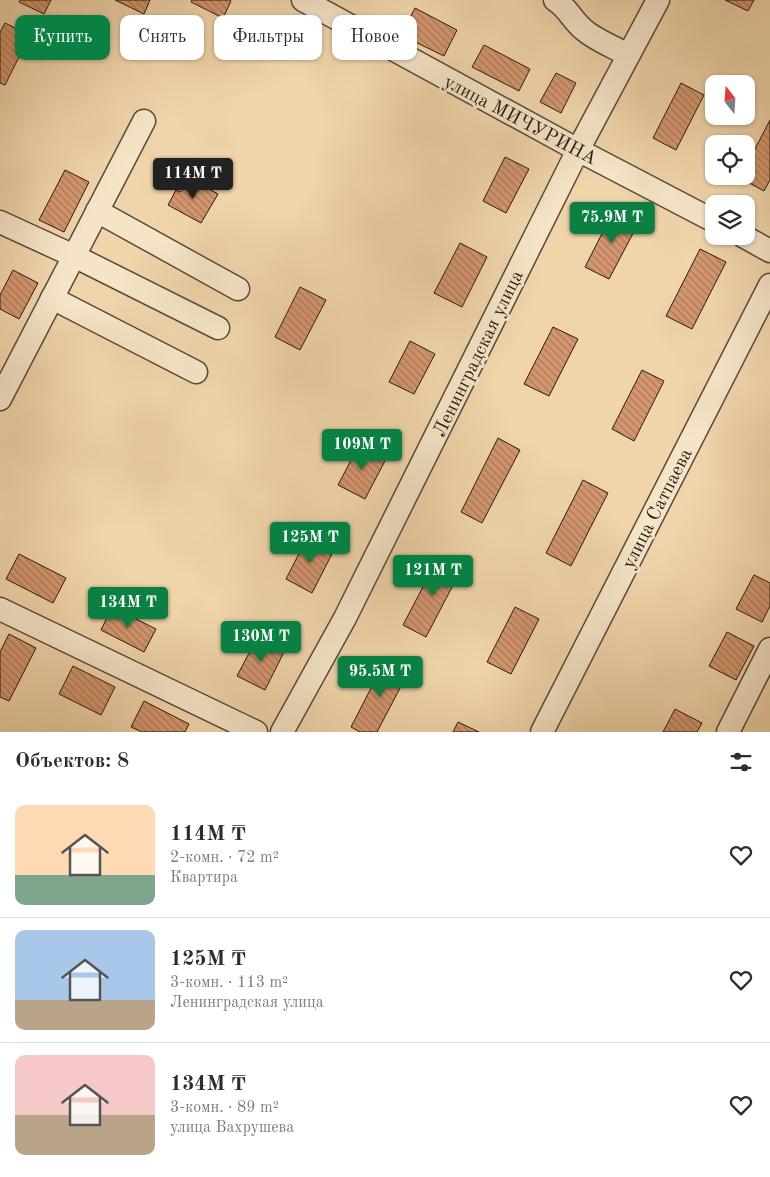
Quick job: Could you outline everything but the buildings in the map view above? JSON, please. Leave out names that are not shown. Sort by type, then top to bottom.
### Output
[{"type":"street","name":"улица МИЧУРИНА","points":[[303,0],[578,150],[705,216]]},
{"type":"street","points":[[555,0],[563,5],[577,24],[585,31],[628,55]]},
{"type":"street","name":"Ленинградская улица","points":[[282,732],[345,618],[578,150],[658,0]]},
{"type":"street","points":[[0,399],[144,121]]},
{"type":"street","points":[[97,211],[238,290]]},
{"type":"street","points":[[0,222],[74,256],[218,328]]},
{"type":"street","points":[[755,242],[770,250]]},
{"type":"street","name":"улица Сатпаева","points":[[542,732],[770,285]]},
{"type":"street","points":[[52,298],[196,372]]},
{"type":"street","points":[[0,609],[256,732]]},
{"type":"street","points":[[728,732],[770,649]]}]
